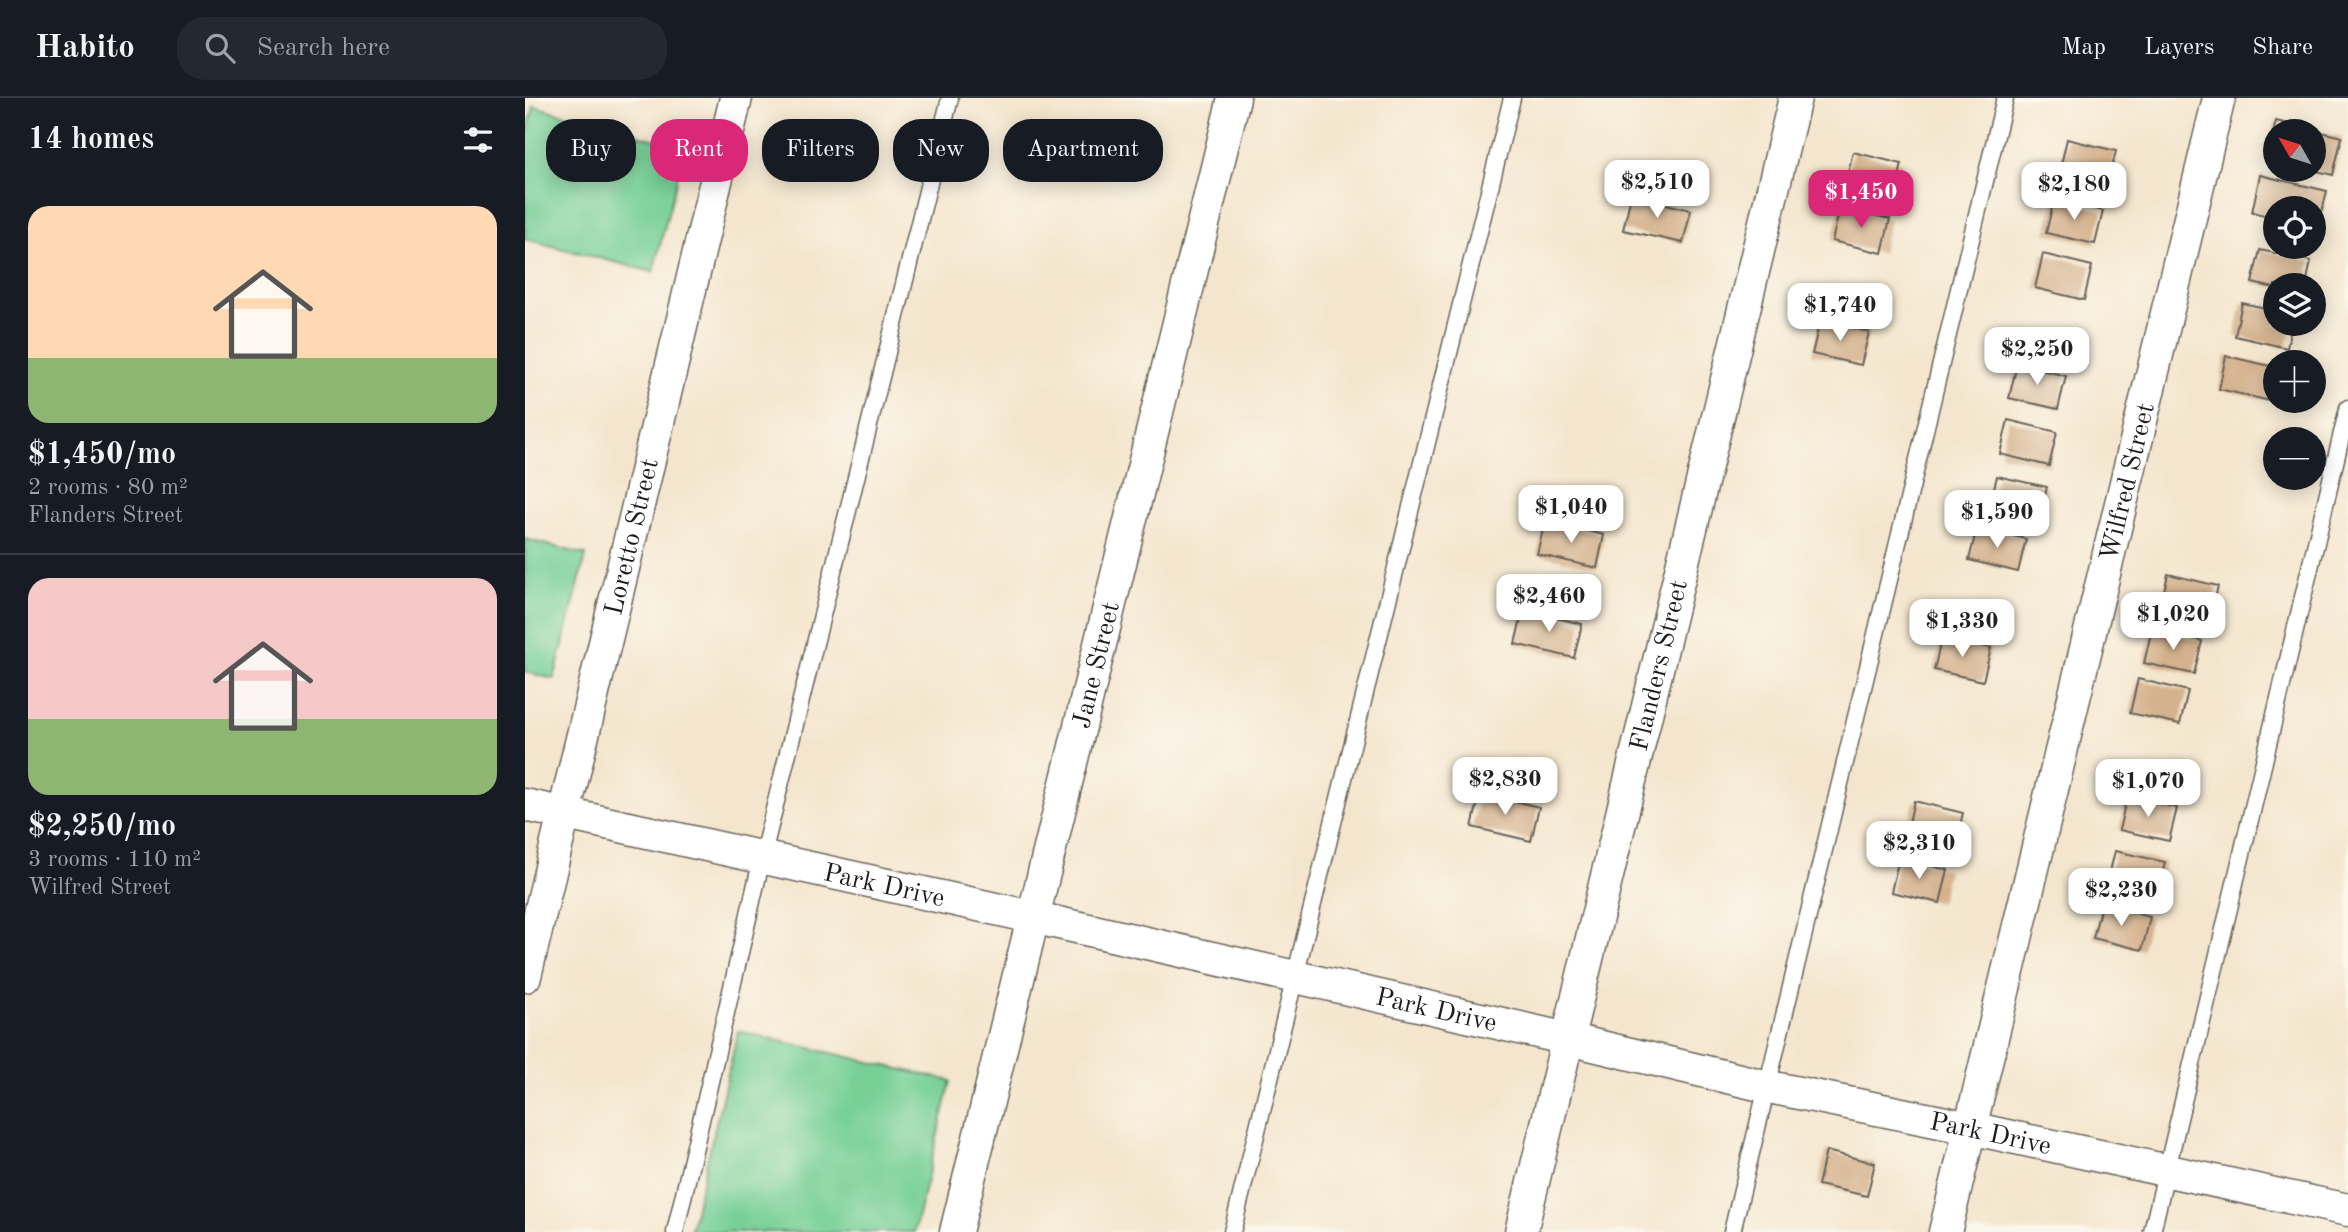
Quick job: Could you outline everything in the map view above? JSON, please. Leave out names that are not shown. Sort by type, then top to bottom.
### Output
[{"type":"street","name":"Loretto Street","points":[[525,976],[736,98]]},
{"type":"street","name":"Jane Street","points":[[956,1232],[1234,98]]},
{"type":"street","name":"Flanders Street","points":[[1521,1232],[1795,98]]},
{"type":"street","name":"Wilfred Street","points":[[1945,1232],[2219,98]]},
{"type":"street","name":"Park Drive","points":[[525,805],[1032,917],[1769,1087],[2348,1210]]},
{"type":"lane","points":[[675,1232],[762,858],[950,98]]},
{"type":"lane","points":[[1232,1232],[1512,98]]},
{"type":"lane","points":[[1733,1232],[2005,98]]},
{"type":"lane","points":[[2152,1232],[2348,408]]},
{"type":"green space","points":[[534,106],[581,119],[546,119],[546,182],[636,182],[636,134],[650,138],[650,182],[676,182],[653,272],[525,239],[525,140]]},
{"type":"green space","points":[[525,539],[586,555],[554,679],[525,672]]},
{"type":"green space","points":[[738,1031],[951,1081],[914,1232],[690,1232]]},
{"type":"building","points":[[2326,133],[2342,137],[2333,175],[2326,173]]},
{"type":"building","points":[[2067,139],[2116,151],[2108,184],[2059,173]]},
{"type":"building","points":[[1853,152],[1902,164],[1894,198],[1845,186]]},
{"type":"building","points":[[2260,175],[2263,176],[2263,182],[2289,182],[2327,191],[2326,196],[2263,196],[2263,215],[2252,212]]},
{"type":"building","points":[[1631,196],[1691,210],[1683,243],[1623,230]]},
{"type":"building","points":[[2054,199],[2103,211],[2095,244],[2046,233]]},
{"type":"building","points":[[1840,208],[1890,219],[1882,253],[1832,241]]},
{"type":"building","points":[[2260,250],[2263,251],[2263,259],[2311,261],[2308,273],[2263,273],[2263,285],[2252,283]]},
{"type":"building","points":[[2043,254],[2092,266],[2084,300],[2035,288]]},
{"type":"building","points":[[2242,303],[2263,307],[2263,336],[2290,336],[2287,348],[2235,336]]},
{"type":"building","points":[[1820,320],[1869,332],[1861,365],[1812,354]]},
{"type":"building","points":[[2226,356],[2263,364],[2263,399],[2219,389]]},
{"type":"building","points":[[2017,364],[2066,376],[2058,409],[2009,398]]},
{"type":"building","points":[[2008,420],[2057,432],[2049,466],[2000,454]]},
{"type":"building","points":[[1997,476],[2047,487],[2039,521],[1989,509]]},
{"type":"building","points":[[1545,521],[1604,535],[1597,568],[1537,554]]},
{"type":"building","points":[[1977,527],[2026,539],[2018,572],[1969,560]]},
{"type":"building","points":[[2168,574],[2218,586],[2210,619],[2160,608]]},
{"type":"building","points":[[1523,610],[1582,624],[1574,658],[1515,644]]},
{"type":"building","points":[[2152,629],[2202,641],[2194,674],[2144,663]]},
{"type":"building","points":[[1942,636],[1991,648],[1983,681],[1934,670]]},
{"type":"building","points":[[2138,679],[2188,691],[2180,724],[2130,713]]},
{"type":"building","points":[[1480,793],[1539,807],[1531,841],[1472,827]]},
{"type":"building","points":[[2127,796],[2177,808],[2169,841],[2119,830]]},
{"type":"building","points":[[1914,801],[1963,813],[1955,847],[1906,835]]},
{"type":"building","points":[[2115,851],[2165,862],[2157,896],[2107,884]]},
{"type":"building","points":[[1899,858],[1948,870],[1940,903],[1891,892]]},
{"type":"building","points":[[2101,905],[2150,917],[2142,950],[2093,938]]},
{"type":"building","points":[[1826,1151],[1875,1163],[1867,1196],[1818,1185]]}]
